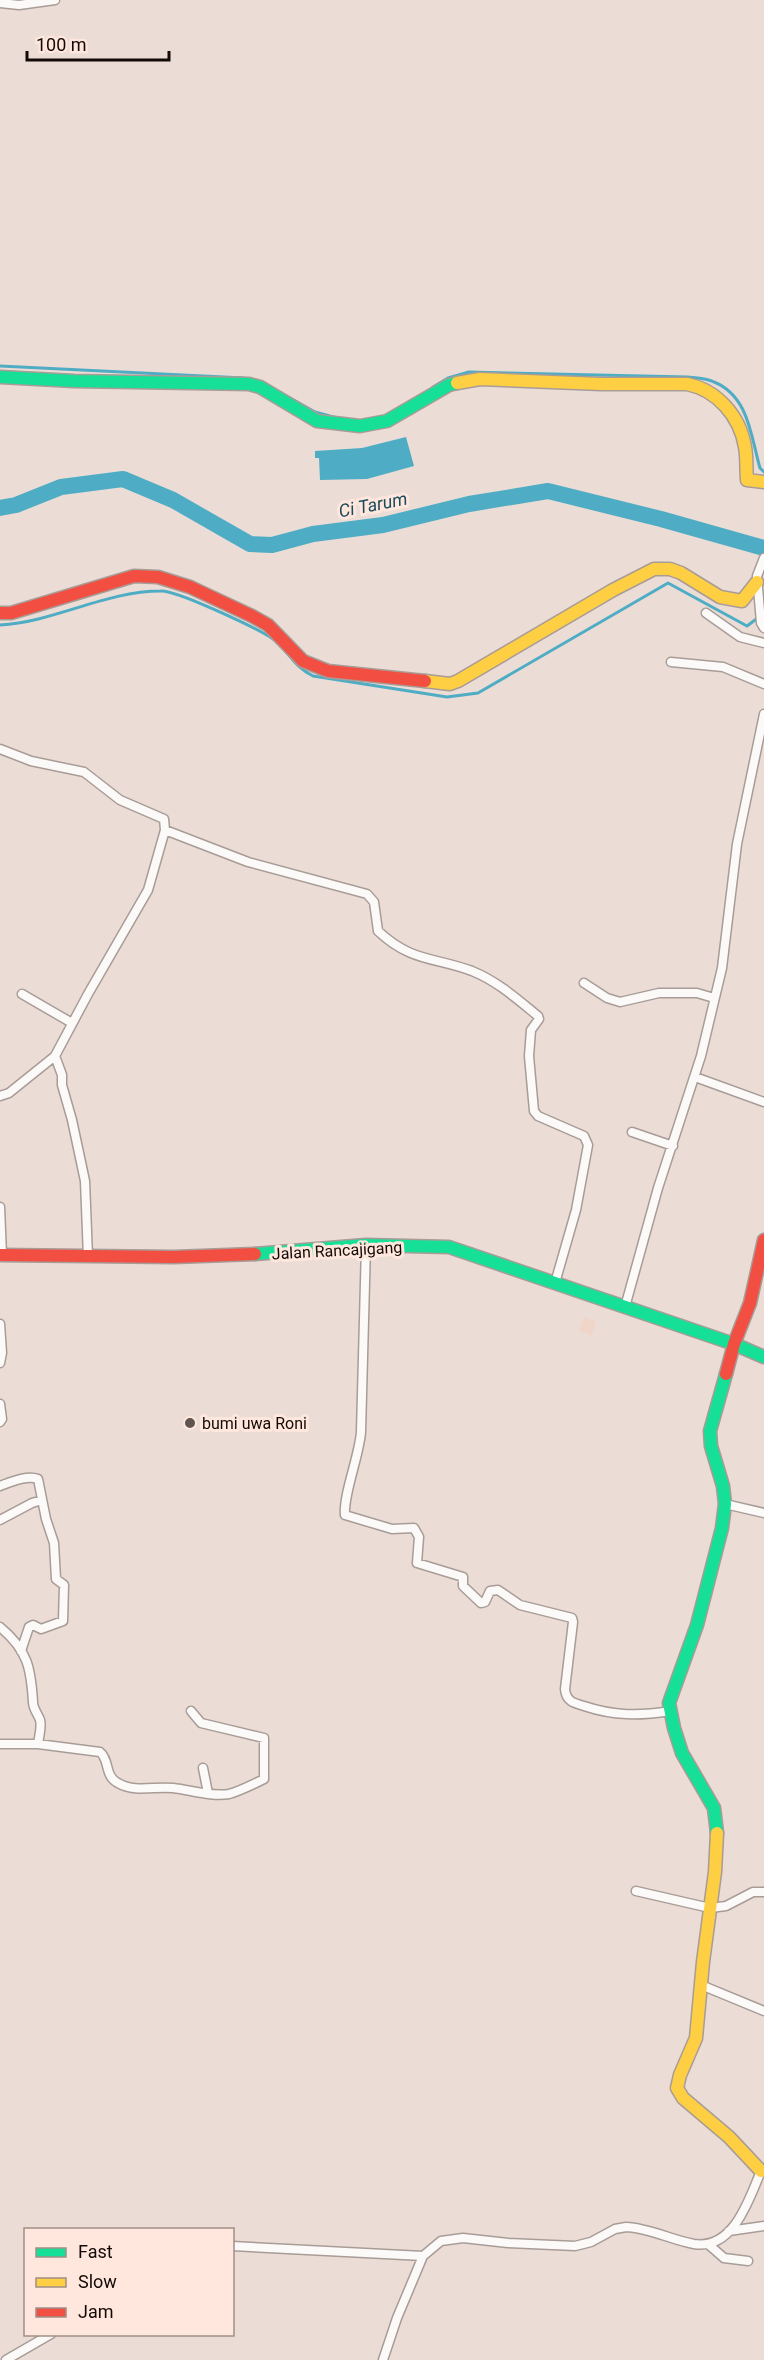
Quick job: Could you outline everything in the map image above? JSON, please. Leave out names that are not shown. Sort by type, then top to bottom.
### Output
[{"type":"street","points":[[0,3],[20,5],[55,0]]},
{"type":"street","points":[[0,377],[249,384],[260,387],[317,421],[360,426],[387,421],[449,386],[480,379],[601,384],[687,384],[697,386],[714,395],[733,414],[744,439],[746,476],[764,482]]},
{"type":"street","points":[[762,626],[757,582],[759,568],[764,558]]},
{"type":"street","points":[[0,613],[11,613],[134,576],[159,577],[190,587],[252,616],[268,626],[303,661],[328,671],[450,684],[634,578],[658,568],[678,571],[702,587],[733,602],[742,601],[757,582]]},
{"type":"street","points":[[706,613],[740,637],[764,643]]},
{"type":"street","points":[[671,662],[723,667],[764,684]]},
{"type":"street","points":[[625,1307],[652,1210],[695,1077],[714,998],[727,934],[737,844],[764,714]]},
{"type":"street","points":[[0,749],[31,761],[84,771],[120,800],[164,819],[165,830],[148,890],[55,1056],[9,1093],[0,1096]]},
{"type":"street","points":[[165,830],[248,862],[367,894],[374,902],[378,931],[407,953],[473,972],[510,994],[538,1016],[539,1020],[531,1030],[529,1056],[534,1111],[538,1116],[584,1136],[588,1145],[576,1210],[555,1283]]},
{"type":"street","points":[[584,983],[607,998],[620,1002],[659,993],[697,993],[714,998]]},
{"type":"street","points":[[22,994],[72,1023]]},
{"type":"street","points":[[55,1056],[62,1075],[62,1085],[85,1181],[88,1257]]},
{"type":"street","points":[[695,1077],[764,1101]]},
{"type":"street","points":[[632,1132],[673,1146]]},
{"type":"street","points":[[0,1207],[1,1255]]},
{"type":"street","points":[[383,2360],[397,2318],[423,2256],[447,2238],[575,2246],[591,2242],[615,2229],[626,2227],[694,2244],[708,2244],[729,2231],[743,2214],[762,2171],[724,2132],[683,2098],[677,2088],[696,2039],[717,1841],[716,1809],[710,1796],[689,1766],[671,1713],[670,1698],[700,1617],[722,1528],[725,1504],[723,1486],[710,1437],[734,1344],[750,1303],[764,1240]]},
{"type":"street","points":[[366,1245],[361,1432],[359,1451],[345,1505],[345,1515],[392,1528],[414,1528],[418,1537],[417,1563],[463,1577],[463,1586],[481,1603],[490,1592],[498,1590],[522,1606],[572,1618],[565,1689],[570,1701],[604,1713],[621,1715],[671,1713]]},
{"type":"street","name":"Jalan Rancajigang","points":[[1,1255],[88,1257],[248,1255],[366,1245],[449,1247],[734,1344],[764,1357]]},
{"type":"street","points":[[0,1324],[2,1357],[0,1363]]},
{"type":"street","points":[[0,1404],[2,1419],[0,1422]]},
{"type":"street","points":[[0,1486],[27,1478],[37,1478],[54,1543],[56,1579],[64,1585],[62,1622],[41,1629],[33,1625],[28,1627],[21,1651]]},
{"type":"street","points":[[0,1520],[42,1500]]},
{"type":"street","points":[[725,1504],[764,1513]]},
{"type":"street","points":[[0,1628],[10,1635],[29,1668],[34,1706],[40,1723],[38,1744]]},
{"type":"street","points":[[0,1744],[38,1744],[102,1753],[115,1782],[140,1789],[170,1788],[208,1794],[229,1794],[264,1779],[264,1739],[261,1736],[201,1723],[191,1711]]},
{"type":"street","points":[[204,1768],[208,1794]]},
{"type":"street","points":[[636,1891],[710,1908],[726,1906],[753,1892],[764,1892]]},
{"type":"street","points":[[701,1986],[764,2011]]},
{"type":"street","points":[[729,2231],[764,2226]]},
{"type":"street","points":[[708,2244],[724,2258],[748,2261]]},
{"type":"street","points":[[234,2246],[423,2256]]},
{"type":"street","points":[[6,2360],[48,2336]]},
{"type":"shaded area","points":[[584,1317],[596,1321],[592,1335],[579,1331]]},
{"type":"water","points":[[406,437],[414,466],[367,479],[320,480],[319,458],[315,458],[315,451],[362,448]]},
{"type":"waterway","points":[[0,366],[244,378]]},
{"type":"waterway","points":[[433,387],[448,378],[469,372],[687,377],[708,380],[726,388],[742,407],[751,431],[760,468],[764,472]]},
{"type":"waterway","points":[[267,385],[315,412],[337,418]]},
{"type":"waterway","name":"Ci Tarum","points":[[0,508],[16,505],[61,487],[123,479],[173,500],[250,544],[272,545],[313,534],[383,525],[469,504],[548,491],[764,548]]},
{"type":"waterway","points":[[0,625],[20,623],[140,592],[169,592],[215,610],[270,637],[300,667],[313,676],[447,697],[478,693],[668,583],[747,626],[759,617]]},
{"type":"traffic: fast","points":[[0,377],[74,381],[249,384],[260,387],[317,421],[360,426],[387,421],[449,385],[457,383]]},
{"type":"traffic: fast","points":[[255,1254],[366,1245],[449,1247],[734,1344],[764,1357]]},
{"type":"traffic: fast","points":[[717,1833],[714,1808],[682,1753],[669,1703],[697,1625],[722,1528],[725,1504],[723,1486],[711,1446],[710,1431],[726,1374]]},
{"type":"traffic: slow","points":[[457,383],[480,379],[601,384],[687,384],[698,387],[717,398],[738,425],[745,447],[747,480],[764,482]]},
{"type":"traffic: slow","points":[[425,681],[450,684],[458,681],[613,590],[654,569],[670,569],[681,573],[720,597],[742,601],[757,582]]},
{"type":"traffic: slow","points":[[717,1833],[715,1872],[696,2038],[680,2075],[677,2088],[683,2098],[729,2137],[761,2171]]},
{"type":"traffic: jam","points":[[0,613],[11,613],[134,576],[158,577],[190,587],[252,616],[268,625],[303,661],[328,671],[425,681]]},
{"type":"traffic: jam","points":[[726,1374],[734,1344],[750,1303],[764,1240]]},
{"type":"traffic: jam","points":[[0,1255],[174,1257],[255,1254]]},
{"type":"place","name":"bumi uwa Roni","points":[[190,1423]]}]
